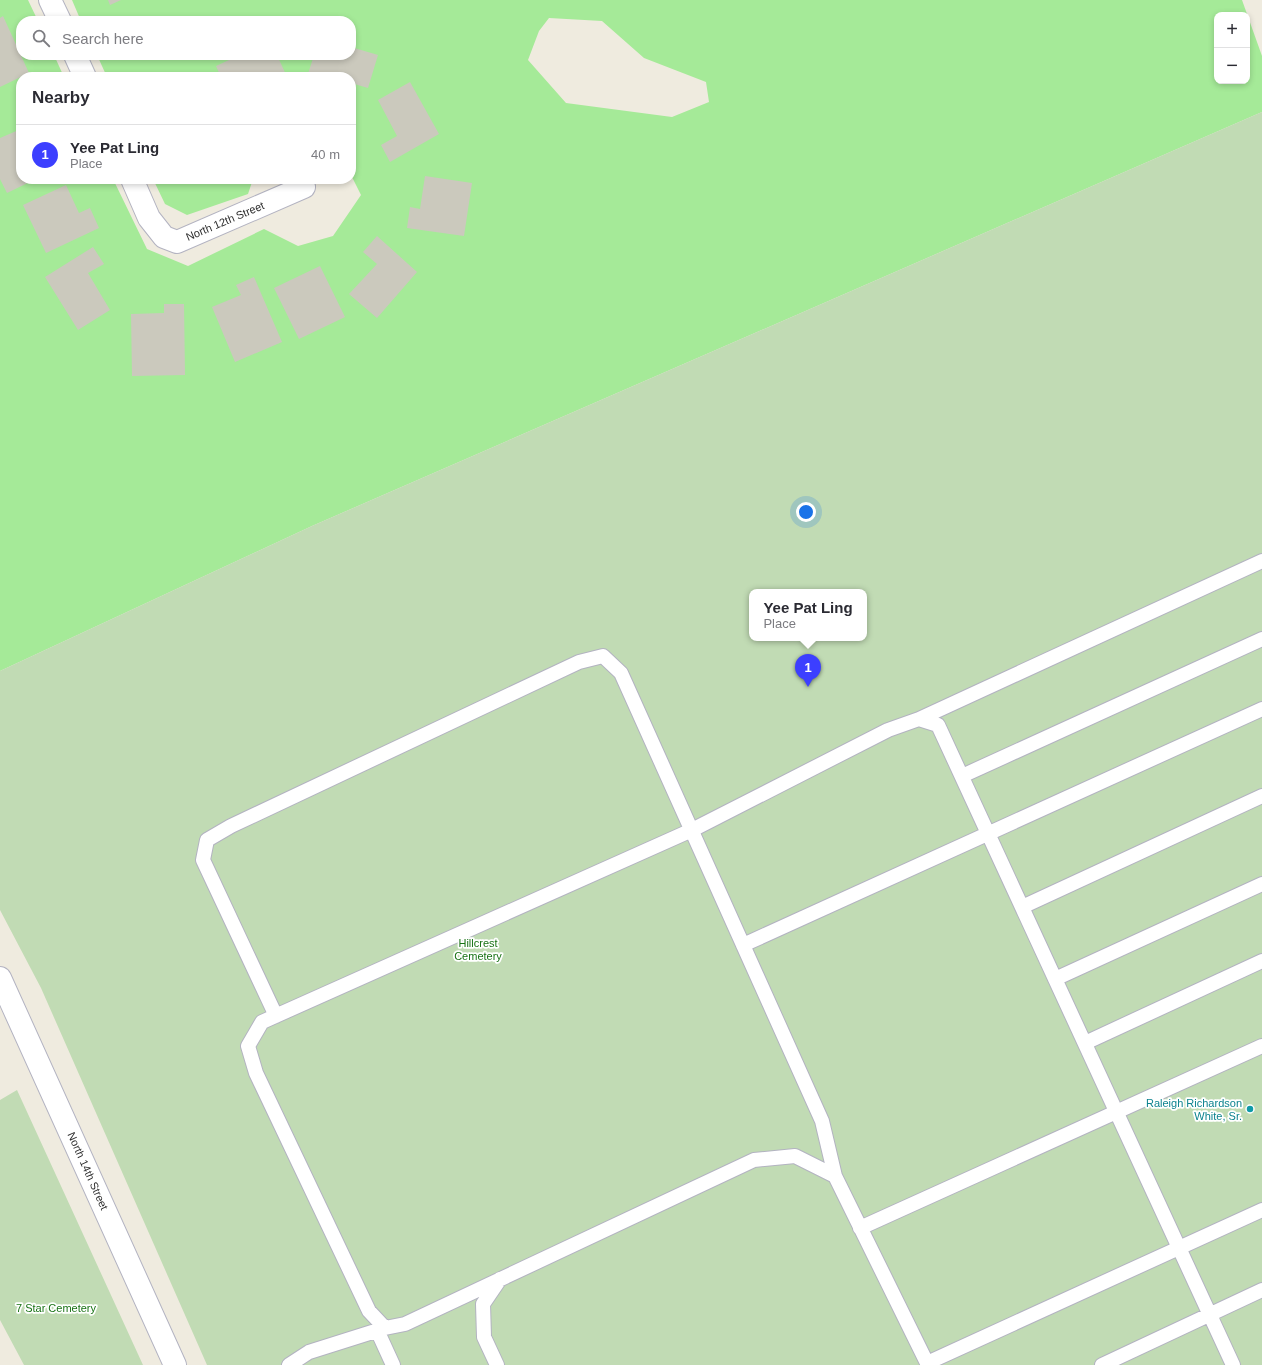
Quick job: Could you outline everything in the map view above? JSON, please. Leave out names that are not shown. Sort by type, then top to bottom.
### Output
[{"type":"street","points":[[50,0],[58,16]]},
{"type":"street","points":[[77,60],[83,72]]},
{"type":"street","name":"North 12th Street","points":[[134,184],[149,218],[164,237],[177,242],[304,187]]},
{"type":"street","name":"North 14th Street","points":[[0,978],[175,1365]]},
{"type":"lane","points":[[393,1365],[381,1329],[369,1311],[256,1073],[248,1046],[262,1022],[692,830],[888,730],[919,718],[1262,561]]},
{"type":"lane","points":[[962,776],[1262,639]]},
{"type":"lane","points":[[276,1016],[203,860],[207,840],[231,826],[579,662],[603,656],[621,673],[822,1121],[835,1176],[927,1364],[1262,1210]]},
{"type":"lane","points":[[743,945],[1262,709]]},
{"type":"lane","points":[[919,718],[938,725],[1233,1365]]},
{"type":"lane","points":[[1022,907],[1262,796]]},
{"type":"lane","points":[[1055,979],[1262,884]]},
{"type":"lane","points":[[1084,1043],[1262,962]]},
{"type":"lane","points":[[860,1228],[1117,1114],[1262,1046]]},
{"type":"lane","points":[[289,1365],[309,1352],[381,1329],[405,1324],[754,1160],[795,1156],[835,1176]]},
{"type":"lane","points":[[497,1365],[484,1337],[484,1304],[500,1280]]},
{"type":"lane","points":[[1102,1365],[1262,1290]]},
{"type":"green space","points":[[0,0],[28,0],[36,16],[16,16],[16,60],[56,60],[62,72],[16,72],[16,184],[115,184],[147,249],[188,266],[264,229],[298,246],[333,236],[361,195],[356,184],[356,72],[105,72],[99,60],[356,60],[356,16],[79,16],[72,0],[1242,0],[1246,12],[1214,12],[1214,84],[1250,84],[1250,22],[1262,56],[1262,112],[312,526],[0,671]],"holes":[[[549,18],[602,21],[644,58],[706,82],[709,102],[672,117],[566,103],[528,60],[539,31]]]},
{"type":"green space","name":"Hillcrest Cemetery","points":[[1262,112],[1262,1365],[207,1365],[41,988],[0,910],[0,671],[312,526]]},
{"type":"green space","points":[[155,184],[251,184],[248,194],[187,215],[165,204]]},
{"type":"green space","name":"7 Star Cemetery","points":[[17,1090],[143,1365],[24,1365],[0,1320],[0,1100]]},
{"type":"building","points":[[108,0],[121,0],[110,5]]},
{"type":"building","points":[[3,16],[16,44],[16,60],[23,60],[29,72],[16,72],[16,79],[0,87],[0,18]]},
{"type":"building","points":[[356,48],[378,55],[368,88],[356,84],[356,72],[309,72],[312,60],[356,60]]},
{"type":"building","points":[[229,60],[279,60],[285,72],[219,72],[216,66]]},
{"type":"building","points":[[410,82],[439,134],[390,162],[381,145],[397,136],[378,100]]},
{"type":"building","points":[[16,131],[16,184],[26,184],[7,193],[0,179],[0,138]]},
{"type":"building","points":[[425,176],[472,183],[464,236],[407,228],[410,207],[420,209]]},
{"type":"building","points":[[66,185],[79,213],[90,208],[99,228],[46,253],[23,205]]},
{"type":"building","points":[[377,236],[417,272],[377,318],[349,294],[377,264],[363,252]]},
{"type":"building","points":[[93,247],[104,264],[88,273],[110,310],[78,330],[45,277]]},
{"type":"building","points":[[320,266],[345,317],[299,339],[274,288]]},
{"type":"building","points":[[254,277],[282,342],[235,362],[212,307],[241,295],[236,285]]},
{"type":"building","points":[[164,304],[184,304],[185,375],[132,376],[131,314],[164,313]]},
{"type":"place","name":"Yee Pat Ling","points":[[808,687]]},
{"type":"place","name":"Raleigh Richardson White, Sr.","points":[[1250,1109]]}]
